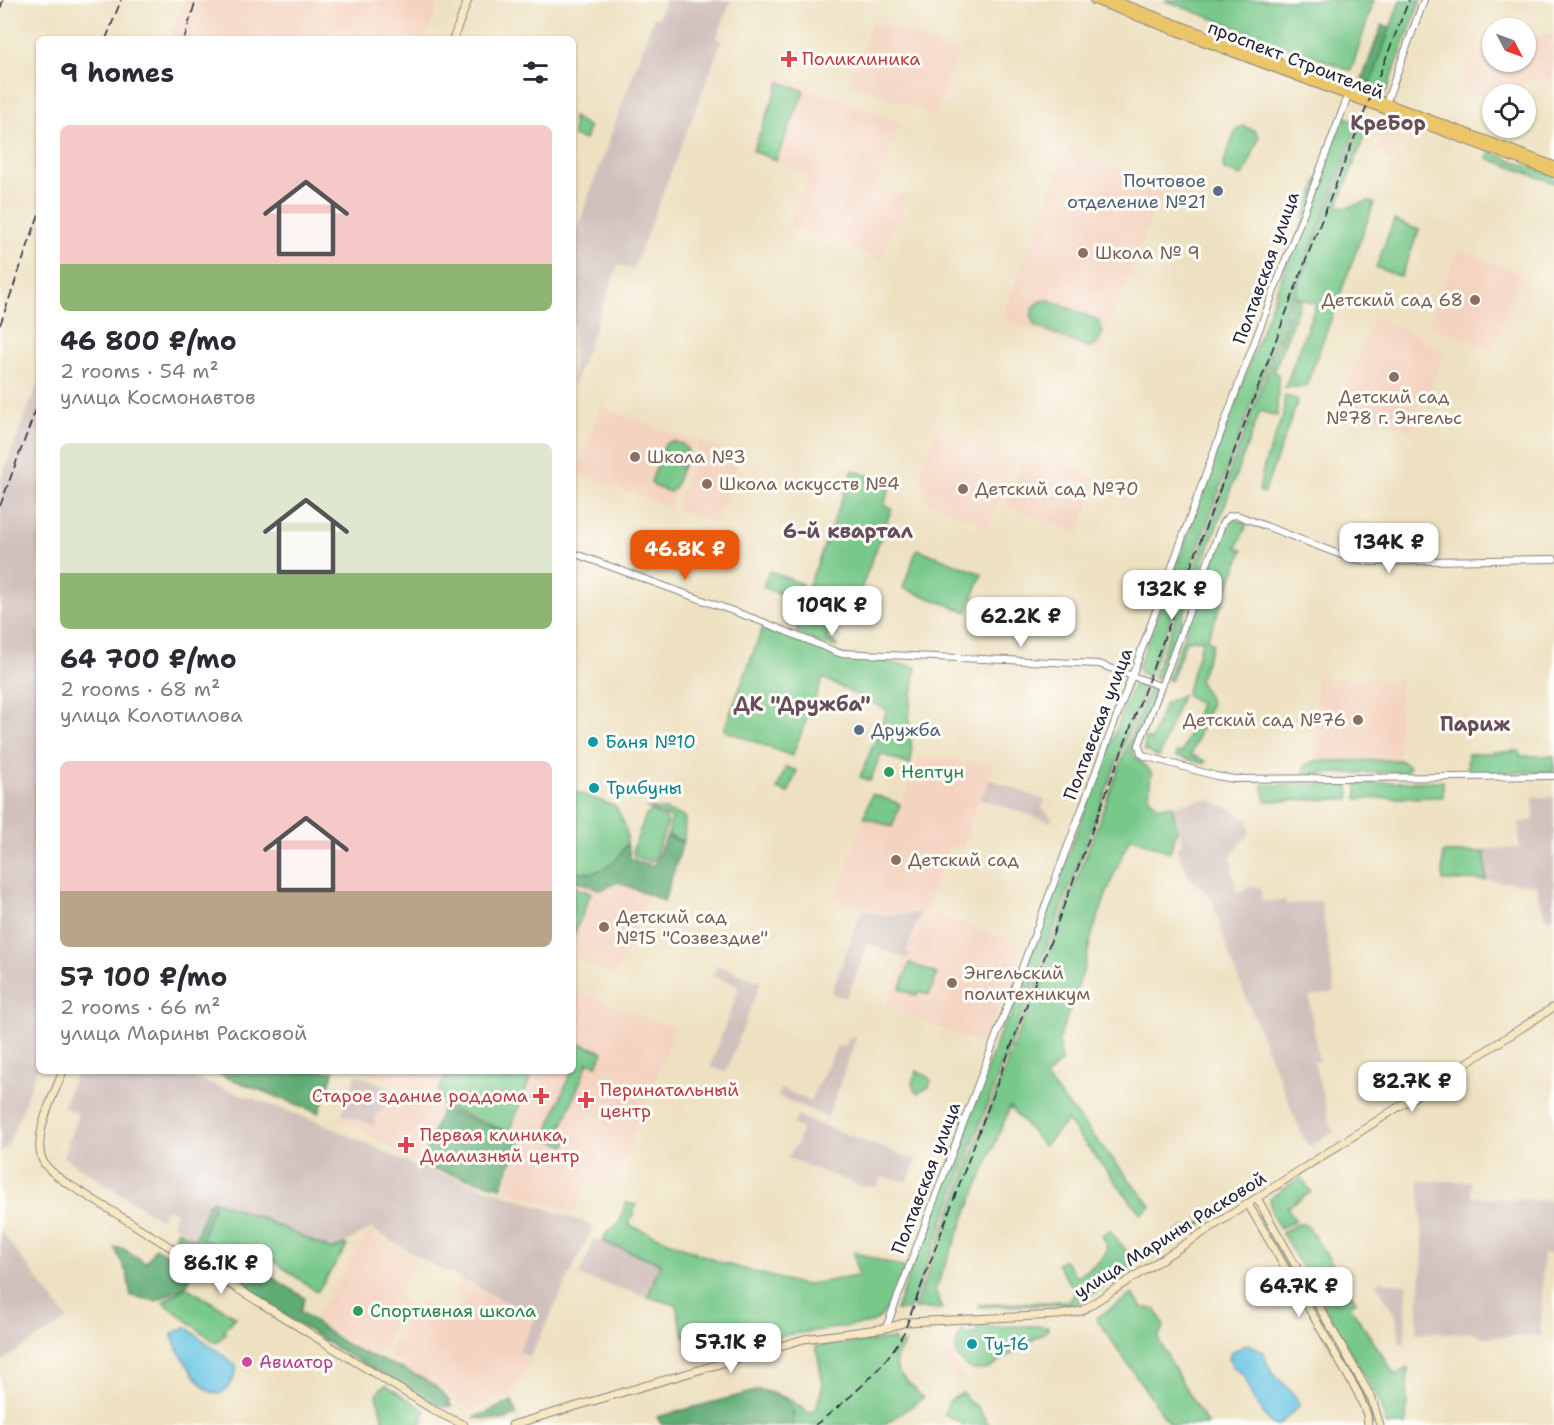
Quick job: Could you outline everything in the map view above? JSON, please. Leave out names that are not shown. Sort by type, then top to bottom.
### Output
[{"type":"main road","points":[[454,36],[468,0]]},
{"type":"main road","name":"проспект Строителей","points":[[1094,0],[1348,96],[1385,106],[1554,166]]},
{"type":"main road","name":"проспект Строителей","points":[[1112,0],[1554,173]]},
{"type":"main road","name":"улица Марины Расковой","points":[[512,1425],[804,1339],[886,1328],[907,1322],[1059,1316],[1081,1311],[1554,1007]]},
{"type":"main road","points":[[62,1074],[42,1125],[39,1150],[44,1164],[65,1182],[435,1411],[464,1425]]},
{"type":"main road","points":[[1257,1198],[1372,1400],[1380,1425]]},
{"type":"main road","points":[[1248,1204],[1358,1394],[1368,1425]]},
{"type":"street","points":[[1385,106],[1424,0]]},
{"type":"street","name":"Полтавская улица","points":[[886,1328],[1348,96]]},
{"type":"street","points":[[1554,559],[1372,562],[1349,558],[1237,515],[1229,516],[1223,522],[1139,740],[1140,749],[1145,756],[1234,779],[1554,776]]},
{"type":"street","points":[[576,554],[763,622],[839,653],[1099,664],[1160,686]]},
{"type":"shaded area","points":[[184,0],[440,0],[427,36],[170,36]]},
{"type":"shaded area","points":[[665,0],[731,0],[717,38],[722,41],[633,270],[618,265],[576,379],[576,231],[654,17],[658,18]]},
{"type":"shaded area","points":[[872,21],[958,53],[935,115],[849,83]]},
{"type":"shaded area","points":[[1554,33],[1554,78],[1524,82],[1524,84],[1482,84],[1482,96],[1459,87],[1473,53],[1482,52],[1482,72],[1536,72],[1536,36]]},
{"type":"shaded area","points":[[779,76],[901,123],[877,184],[906,196],[882,260],[789,225],[809,175],[750,152]]},
{"type":"shaded area","points":[[1384,129],[1401,135],[1391,162],[1375,153]]},
{"type":"shaded area","name":"Школа № 9","points":[[1067,149],[1164,187],[1098,357],[1002,319]]},
{"type":"shaded area","name":"Детский сад 68","points":[[1458,249],[1522,275],[1492,349],[1428,325]]},
{"type":"shaded area","points":[[1373,318],[1417,335],[1444,354],[1412,431],[1339,403]]},
{"type":"shaded area","points":[[36,388],[36,1072],[8,1146],[0,1152],[0,482]]},
{"type":"shaded area","name":"Школа №3","points":[[601,406],[694,441],[670,507],[576,473]]},
{"type":"shaded area","name":"Детский сад №70","points":[[936,429],[1015,458],[989,526],[928,503],[920,476]]},
{"type":"shaded area","name":"Школа искусств №4","points":[[700,442],[722,450],[721,455],[732,459],[734,455],[741,458],[716,524],[675,508]]},
{"type":"shaded area","points":[[1026,451],[1099,478],[1079,533],[1006,507]]},
{"type":"shaded area","name":"Детский сад №76","points":[[1316,678],[1400,679],[1399,760],[1316,761]]},
{"type":"shaded area","points":[[918,758],[994,763],[987,789],[981,793],[962,850],[949,846],[925,911],[882,913],[835,899],[864,818],[893,828]]},
{"type":"shaded area","points":[[990,779],[1045,800],[1042,808],[1052,818],[1051,822],[980,799]]},
{"type":"shaded area","points":[[1554,797],[1554,917],[1546,919],[1538,896],[1537,885],[1486,880],[1485,849],[1519,848],[1519,823],[1534,820],[1533,798]]},
{"type":"shaded area","points":[[1207,799],[1235,811],[1243,819],[1248,818],[1250,834],[1231,858],[1236,893],[1250,887],[1261,887],[1262,901],[1285,900],[1286,905],[1321,900],[1335,992],[1309,997],[1319,1061],[1314,1062],[1334,1131],[1309,1147],[1231,961],[1211,897],[1188,876],[1176,847],[1183,843],[1172,805]]},
{"type":"shaded area","name":"Детский сад №15 \"Созвездие\"","points":[[576,883],[601,892],[619,884],[648,895],[615,975],[576,959]]},
{"type":"shaded area","points":[[862,909],[881,915],[920,913],[907,952],[910,954],[908,959],[869,944],[846,998],[831,993]]},
{"type":"shaded area","name":"Энгельский политехникум","points":[[937,913],[1022,946],[984,1046],[886,1006],[904,958],[909,959],[911,954],[909,953],[919,923]]},
{"type":"shaded area","points":[[717,965],[761,982],[726,1072],[710,1067],[738,991],[737,985],[712,976]]},
{"type":"shaded area","name":"Перинатальный центр","points":[[576,991],[675,1028],[612,1192],[587,1182],[574,1214],[504,1188],[525,1134],[513,1129],[534,1074],[576,1074]]},
{"type":"shaded area","points":[[851,1036],[856,1038],[828,1117],[777,1096],[781,1088],[810,1101],[837,1046],[844,1047]]},
{"type":"shaded area","points":[[75,1074],[183,1074],[322,1123],[417,1167],[478,1185],[590,1224],[592,1229],[530,1357],[518,1352],[536,1317],[440,1269],[371,1229],[332,1250],[261,1218],[213,1200],[208,1204],[194,1237],[172,1224],[176,1212],[166,1209],[160,1219],[63,1157],[78,1114],[63,1107]]},
{"type":"shaded area","points":[[356,1074],[393,1088],[387,1104],[381,1113],[378,1112],[373,1126],[342,1114]]},
{"type":"shaded area","points":[[370,1074],[529,1074],[508,1127]]},
{"type":"shaded area","name":"Первая клиника, Диализный центр","points":[[394,1089],[440,1107],[418,1164],[340,1118],[342,1114],[373,1126],[378,1112],[382,1114],[385,1104],[388,1105]]},
{"type":"shaded area","points":[[797,1116],[916,1160],[908,1182],[882,1177],[877,1187],[860,1186],[788,1158],[792,1149],[797,1145],[802,1129],[793,1125]]},
{"type":"shaded area","points":[[1419,1181],[1471,1181],[1472,1197],[1554,1201],[1554,1254],[1543,1254],[1541,1336],[1479,1337],[1478,1333],[1416,1333],[1423,1251]]},
{"type":"shaded area","points":[[0,1230],[68,1319],[0,1362]]},
{"type":"shaded area","points":[[369,1231],[417,1261],[396,1295],[409,1304],[375,1358],[314,1319]]},
{"type":"shaded area","points":[[594,1239],[661,1263],[648,1297],[579,1276]]},
{"type":"shaded area","points":[[1381,1280],[1407,1284],[1405,1343],[1400,1343],[1396,1317],[1376,1283]]},
{"type":"shaded area","points":[[461,1281],[535,1318],[517,1352],[531,1361],[524,1374],[506,1397],[472,1409],[386,1355],[420,1301],[451,1319],[463,1301],[454,1294]]},
{"type":"shaded area","points":[[953,1355],[964,1379],[957,1382],[941,1359]]},
{"type":"green space","points":[[1164,0],[1374,0],[1351,71]]},
{"type":"green space","points":[[1400,0],[1421,0],[1385,94],[1369,89]]},
{"type":"green space","points":[[1382,25],[1390,28],[1371,84],[1362,79]]},
{"type":"green space","points":[[780,82],[804,91],[776,160],[753,151]]},
{"type":"green space","points":[[1342,116],[1358,122],[1149,677],[1140,672],[1138,667]]},
{"type":"green space","points":[[576,119],[589,127],[585,140],[576,137]]},
{"type":"green space","points":[[1362,121],[1369,124],[1338,205],[1346,208],[1368,201],[1374,203],[1306,386],[1285,388],[1316,304],[1294,296]]},
{"type":"green space","points":[[1243,126],[1256,131],[1259,137],[1245,173],[1240,176],[1224,170],[1223,164],[1236,130]]},
{"type":"green space","points":[[1490,152],[1554,176],[1554,183],[1487,158]]},
{"type":"green space","points":[[1394,220],[1419,230],[1401,277],[1376,267]]},
{"type":"green space","points":[[1295,297],[1301,300],[1274,371],[1278,374],[1277,416],[1260,411],[1161,675],[1157,679],[1153,678]]},
{"type":"green space","points":[[1049,300],[1098,320],[1103,332],[1097,344],[1086,347],[1035,326],[1032,317],[1033,308]]},
{"type":"green space","points":[[1285,395],[1298,400],[1264,493],[1259,491],[1264,466],[1283,415]]},
{"type":"green space","points":[[671,441],[682,444],[688,451],[674,489],[669,492],[654,486],[651,482],[665,444]]},
{"type":"green space","points":[[853,470],[891,484],[884,505],[892,508],[854,607],[839,602],[826,639],[833,641],[837,647],[806,638],[796,629],[796,623]]},
{"type":"green space","points":[[1234,519],[1247,524],[1237,548],[1243,550],[1207,640],[1213,643],[1199,680],[1211,702],[1191,755],[1206,761],[1204,764],[1176,756],[1177,752],[1182,753],[1200,704],[1186,694],[1203,639],[1186,641],[1171,681],[1167,679],[1227,524]]},
{"type":"green space","points":[[917,549],[982,574],[967,612],[903,588]]},
{"type":"green space","points":[[769,571],[802,584],[796,600],[763,587]]},
{"type":"green space","points":[[763,627],[831,653],[916,667],[909,715],[912,754],[910,765],[881,754],[870,781],[860,777],[887,710],[823,678],[792,756],[724,730]]},
{"type":"green space","points":[[1136,681],[1146,685],[910,1310],[896,1310],[1005,1020],[1009,1021],[1013,1011],[1009,1009]]},
{"type":"green space","points":[[1150,686],[1154,694],[1132,753],[1151,772],[1149,798],[1159,807],[1172,805],[1177,830],[1170,852],[1130,837],[1092,934],[1083,972],[1059,1039],[1061,1062],[1045,1077],[1151,1206],[1141,1214],[1067,1121],[1044,1146],[1010,1107],[935,1290],[942,1309],[914,1309]]},
{"type":"green space","points":[[1182,695],[1159,757],[1144,750],[1145,738],[1151,740],[1165,703]]},
{"type":"green space","points":[[1519,751],[1521,756],[1554,756],[1554,772],[1467,773],[1468,754]]},
{"type":"green space","points":[[1399,760],[1410,767],[1405,772],[1304,774],[1305,765],[1316,761]]},
{"type":"green space","points":[[786,767],[797,771],[788,793],[777,789]]},
{"type":"green space","points":[[1443,781],[1443,797],[1357,799],[1357,783]]},
{"type":"green space","points":[[1349,783],[1350,799],[1266,801],[1262,785]]},
{"type":"green space","points":[[576,792],[615,806],[627,834],[624,851],[613,864],[598,871],[576,871]]},
{"type":"green space","points":[[872,794],[900,804],[892,827],[864,817]]},
{"type":"green space","points":[[646,808],[665,810],[685,817],[684,842],[668,835],[672,818]]},
{"type":"green space","points":[[651,812],[666,818],[668,823],[651,862],[634,856],[633,849],[646,815]]},
{"type":"green space","points":[[667,836],[683,843],[664,901],[618,882],[601,890],[576,881],[576,871],[590,873],[605,868],[612,864],[627,843],[631,859],[653,866]]},
{"type":"green space","points":[[1485,852],[1486,880],[1443,881],[1443,853]]},
{"type":"green space","points":[[576,888],[591,893],[576,930]]},
{"type":"green space","points":[[910,963],[937,974],[929,995],[919,991],[917,996],[900,989]]},
{"type":"green space","points":[[581,1044],[603,1052],[597,1065],[588,1062],[560,1132],[570,1136],[566,1146],[545,1138],[570,1074],[576,1074],[576,1057]]},
{"type":"green space","points":[[917,1071],[926,1075],[931,1081],[929,1087],[918,1093],[915,1092],[912,1083]]},
{"type":"green space","points":[[218,1074],[333,1074],[319,1113]]},
{"type":"green space","points":[[446,1074],[532,1074],[509,1132],[442,1106],[444,1101],[436,1098]]},
{"type":"green space","points":[[442,1109],[522,1138],[501,1187],[420,1166]]},
{"type":"green space","points":[[1301,1177],[1311,1192],[1287,1207],[1295,1220],[1280,1229],[1272,1214],[1270,1198]]},
{"type":"green space","points":[[213,1200],[261,1218],[332,1250],[344,1244],[347,1246],[317,1292],[264,1254],[253,1271],[247,1272],[223,1251],[202,1238],[214,1205]]},
{"type":"green space","points":[[213,1200],[214,1205],[202,1238],[242,1261],[247,1272],[264,1272],[305,1298],[300,1311],[358,1351],[420,1377],[433,1385],[444,1395],[451,1406],[443,1407],[429,1401],[341,1351],[204,1264],[174,1237],[178,1230],[195,1239],[208,1204]]},
{"type":"green space","points":[[626,1203],[636,1205],[629,1225],[722,1263],[803,1285],[858,1276],[854,1252],[905,1268],[889,1306],[879,1319],[872,1323],[772,1337],[757,1329],[684,1337],[676,1305],[648,1297],[660,1263],[603,1242],[607,1232],[618,1225]]},
{"type":"green space","points":[[1229,1204],[1230,1206],[1169,1246],[1165,1240],[1185,1227],[1188,1230]]},
{"type":"green space","points":[[1259,1213],[1365,1396],[1375,1425],[1370,1425],[1367,1411],[1262,1224]]},
{"type":"green space","points":[[1296,1224],[1303,1224],[1309,1228],[1356,1301],[1350,1306],[1395,1375],[1408,1368],[1406,1425],[1386,1425],[1380,1403],[1282,1233]]},
{"type":"green space","points":[[1109,1230],[1137,1264],[1077,1304],[978,1307],[978,1305],[1069,1301],[1076,1292],[1057,1264],[1064,1260],[1077,1277],[1105,1255],[1107,1249],[1102,1236]]},
{"type":"green space","points":[[115,1248],[122,1248],[146,1263],[155,1248],[195,1271],[186,1286],[156,1301],[131,1296],[127,1274]]},
{"type":"green space","points":[[186,1287],[236,1317],[224,1330],[226,1333],[216,1343],[163,1302]]},
{"type":"green space","points":[[1133,1294],[1142,1308],[1156,1309],[1164,1327],[1158,1338],[1208,1425],[1170,1425],[1096,1318]]},
{"type":"green space","points":[[977,1327],[1048,1327],[1048,1330],[990,1368],[972,1369],[957,1357],[956,1346],[961,1331],[964,1330],[965,1334],[977,1334]]},
{"type":"green space","points":[[894,1339],[895,1343],[905,1344],[896,1357],[897,1371],[923,1398],[884,1425],[710,1425],[759,1390],[785,1398],[797,1404],[807,1413],[816,1410],[823,1384],[816,1346]]},
{"type":"green space","points":[[386,1385],[425,1410],[421,1425],[384,1425],[377,1395]]},
{"type":"green space","points":[[759,1390],[780,1396],[789,1404],[794,1416],[794,1425],[662,1425],[657,1417]]},
{"type":"green space","points":[[963,1393],[969,1402],[977,1406],[989,1425],[963,1425],[944,1414],[950,1400]]},
{"type":"green space","points":[[512,1401],[517,1415],[502,1420],[474,1418]]},
{"type":"water","points":[[186,1327],[237,1366],[232,1381],[222,1393],[217,1394],[206,1389],[194,1375],[177,1347],[172,1334]]},
{"type":"water","points":[[1248,1344],[1263,1351],[1269,1368],[1294,1395],[1300,1405],[1279,1425],[1272,1425],[1253,1399],[1245,1376],[1233,1367],[1229,1359],[1231,1352]]},
{"type":"railway","points":[[0,9],[3,0]]},
{"type":"railway","points":[[107,36],[121,0]]},
{"type":"railway","points":[[185,36],[196,0]]},
{"type":"railway","points":[[815,1425],[853,1394],[876,1371],[904,1332],[1307,257],[1409,0]]},
{"type":"railway","points":[[0,325],[36,223]]},
{"type":"railway","points":[[0,506],[36,409]]},
{"type":"place","name":"Поликлиника","points":[[789,59]]},
{"type":"place","name":"Почтовое отделение №21","points":[[1218,191]]},
{"type":"place","name":"Школа № 9","points":[[1083,253]]},
{"type":"place","name":"Детский сад 68","points":[[1475,300]]},
{"type":"place","name":"Детский сад №78 г. Энгельс","points":[[1394,377]]},
{"type":"place","name":"Школа №3","points":[[635,457]]},
{"type":"place","name":"Школа искусств №4","points":[[707,484]]},
{"type":"place","name":"Детский сад №70","points":[[963,489]]},
{"type":"place","name":"Детский сад №76","points":[[1358,720]]},
{"type":"place","name":"Дружба","points":[[859,730]]},
{"type":"place","name":"Баня №10","points":[[593,742]]},
{"type":"place","name":"Нептун","points":[[889,772]]},
{"type":"place","name":"Трибуны","points":[[594,788]]},
{"type":"place","name":"Детский сад","points":[[896,860]]},
{"type":"place","name":"Детский сад №15 \"Созвездие\"","points":[[604,927]]},
{"type":"place","name":"Энгельский политехникум","points":[[952,983]]},
{"type":"place","name":"Старое здание роддома","points":[[541,1096]]},
{"type":"place","name":"Перинатальный центр","points":[[586,1100]]},
{"type":"place","name":"Первая клиника, Диализный центр","points":[[406,1145]]},
{"type":"place","name":"Спортивная школа","points":[[358,1311]]},
{"type":"place","name":"Ту-16","points":[[972,1344]]},
{"type":"place","name":"Авиатор","points":[[247,1362]]},
{"type":"district","name":"КреБор","points":[[1388,123]]},
{"type":"district","name":"6-й квартал","points":[[848,531]]},
{"type":"district","name":"ДК \"Дружба\"","points":[[802,704]]},
{"type":"district","name":"Париж","points":[[1475,724]]}]
